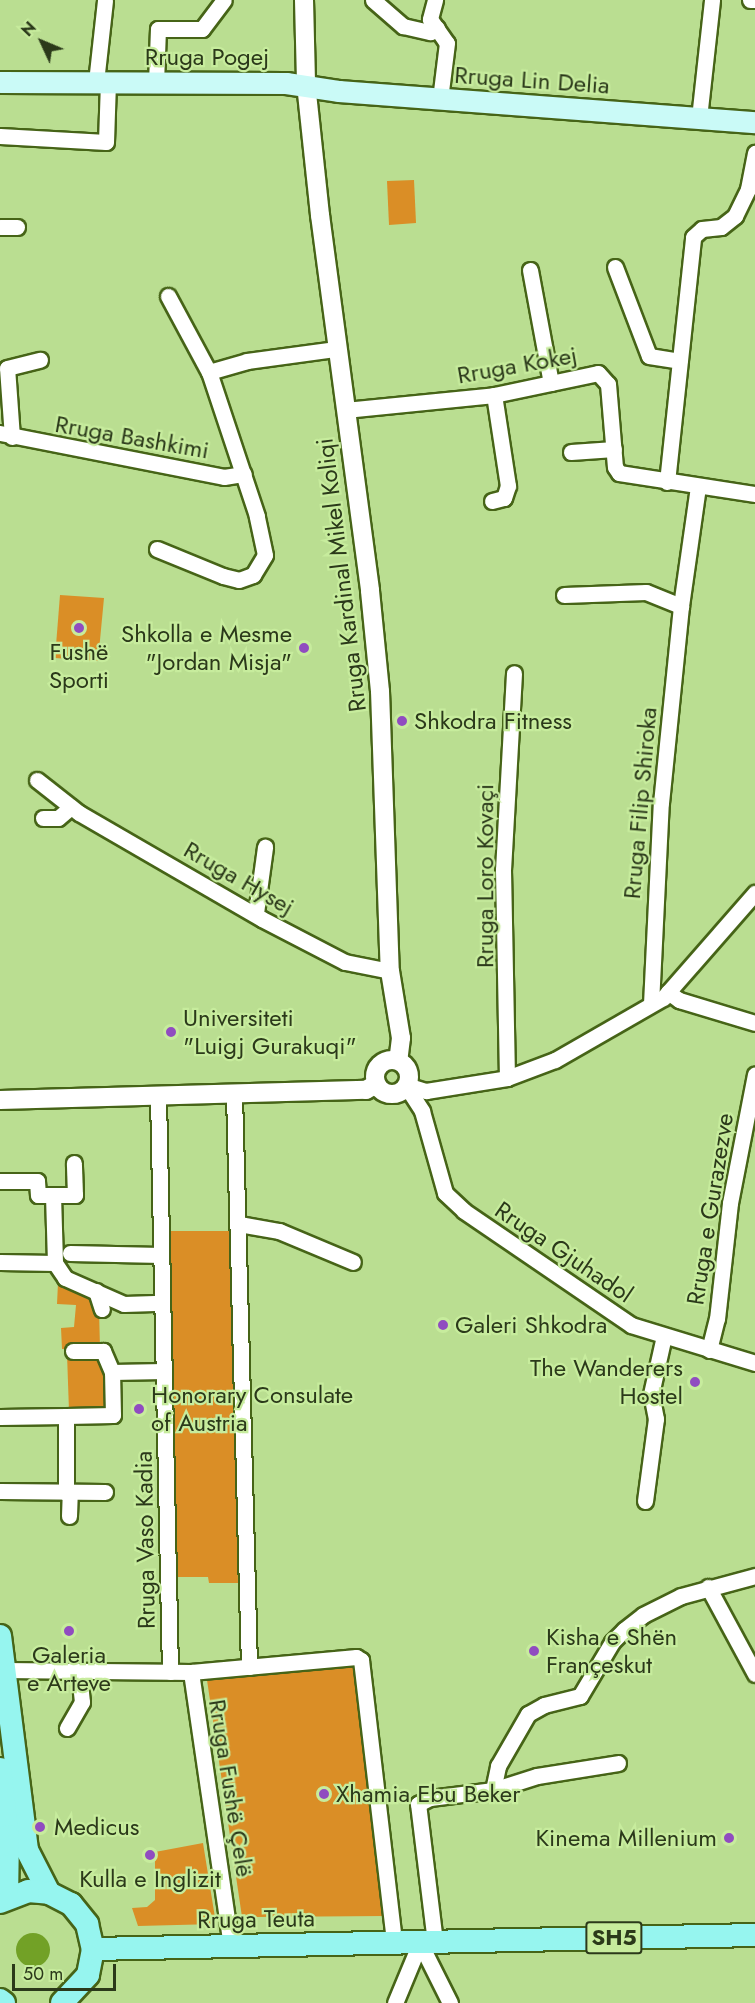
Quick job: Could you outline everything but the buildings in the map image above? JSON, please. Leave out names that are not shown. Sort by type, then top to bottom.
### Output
[{"type":"main road","name":"Rruga Pogej","points":[[0,82],[306,84]]},
{"type":"main road","name":"Rruga Lin Delia","points":[[306,84],[440,99],[755,122]]},
{"type":"main road","points":[[0,1636],[27,1850],[49,1893]]},
{"type":"main road","points":[[0,1769],[8,1836],[4,1900],[28,1891],[49,1893],[80,1914],[93,1949],[88,1975],[62,2003]]},
{"type":"main road","name":"SH5","points":[[427,1942],[755,1935]]},
{"type":"main road","name":"Rruga Teuta","points":[[93,1949],[427,1942]]},
{"type":"main road","points":[[0,2000],[4,2003]]},
{"type":"street","points":[[0,136],[106,142],[102,82],[105,0]]},
{"type":"street","points":[[156,83],[158,29],[202,29],[224,0]]},
{"type":"street","name":"Rruga Kardinal Mikel Koliqi","points":[[304,0],[306,84],[336,349],[380,691],[390,971],[400,1038],[398,1061]]},
{"type":"street","points":[[373,0],[403,26],[430,32],[437,28]]},
{"type":"street","points":[[435,0],[430,19],[447,43],[440,99]]},
{"type":"street","points":[[699,118],[712,0]]},
{"type":"street","points":[[750,0],[755,0]]},
{"type":"street","points":[[667,482],[693,237],[702,229],[721,227],[735,216],[748,189],[755,153]]},
{"type":"street","points":[[0,227],[17,227]]},
{"type":"street","points":[[615,267],[649,356],[680,361]]},
{"type":"street","points":[[530,270],[551,383]]},
{"type":"street","points":[[157,549],[223,576],[239,580],[253,575],[265,555],[244,474],[209,372],[168,296]]},
{"type":"street","points":[[209,372],[256,359],[336,349]]},
{"type":"street","name":"Rruga Bashkimi","points":[[40,360],[7,368],[6,435],[224,477],[244,474]]},
{"type":"street","name":"Rruga Kokej","points":[[345,410],[495,395],[598,373],[604,376],[619,473],[698,487],[755,492]]},
{"type":"street","points":[[492,501],[504,498],[508,486],[495,395]]},
{"type":"street","points":[[572,452],[614,448]]},
{"type":"street","name":"Rruga Filip Shiroka","points":[[651,1005],[660,815],[681,606],[698,487]]},
{"type":"street","points":[[564,594],[646,592],[681,606]]},
{"type":"street","name":"Rruga Loro Kovaçi","points":[[507,1078],[503,870],[514,673]]},
{"type":"street","name":"Rruga Hysej","points":[[37,780],[71,807],[345,962],[390,971]]},
{"type":"street","points":[[43,818],[58,818],[71,807]]},
{"type":"street","points":[[256,913],[265,847]]},
{"type":"street","points":[[406,1086],[406,1069],[398,1061],[379,1065],[376,1084],[381,1090],[393,1094],[406,1086],[426,1091],[507,1078],[555,1060],[651,1005],[668,992],[755,893]]},
{"type":"street","points":[[668,992],[679,1000],[755,1023]]},
{"type":"street","name":"Rruga e Gurazezve","points":[[709,1350],[717,1319],[730,1203],[755,1074]]},
{"type":"street","points":[[0,1100],[366,1089],[376,1084]]},
{"type":"street","name":"Rruga Gjuhadol","points":[[406,1086],[422,1111],[445,1193],[464,1211],[621,1320],[664,1336],[755,1363]]},
{"type":"street","points":[[234,1094],[249,1667]]},
{"type":"street","name":"Rruga Vaso Kadia","points":[[158,1095],[170,1672]]},
{"type":"street","points":[[0,1181],[38,1181],[38,1195],[75,1195],[74,1163]]},
{"type":"street","points":[[53,1195],[55,1263],[65,1278],[124,1304],[162,1303]]},
{"type":"street","points":[[238,1224],[279,1231],[353,1262]]},
{"type":"street","points":[[70,1252],[161,1255]]},
{"type":"street","points":[[0,1262],[55,1263]]},
{"type":"street","points":[[96,1291],[102,1309]]},
{"type":"street","points":[[645,1501],[656,1419],[651,1394],[664,1336]]},
{"type":"street","points":[[0,1417],[113,1415],[112,1372],[103,1351],[73,1351]]},
{"type":"street","points":[[112,1372],[164,1371]]},
{"type":"street","points":[[66,1416],[69,1516]]},
{"type":"street","points":[[0,1491],[105,1492]]},
{"type":"street","points":[[493,1790],[498,1766],[528,1714],[544,1705],[575,1700],[624,1630],[662,1605],[708,1587],[755,1576]]},
{"type":"street","points":[[708,1587],[755,1674]]},
{"type":"street","points":[[4,1670],[191,1672],[356,1657],[363,1664],[394,1943]]},
{"type":"street","points":[[67,1728],[82,1702],[79,1671]]},
{"type":"street","name":"Rruga Fushë Çelë","points":[[191,1672],[231,1946]]},
{"type":"street","points":[[450,2003],[427,1942],[417,1808],[430,1798],[493,1790],[537,1776],[618,1763]]},
{"type":"street","points":[[396,2003],[403,1985],[427,1942]]},
{"type":"shaded area","points":[[414,180],[416,223],[389,225],[387,181]]},
{"type":"shaded area","name":"Fushë Sporti","points":[[60,595],[104,598],[98,661],[55,658]]},
{"type":"shaded area","points":[[169,1231],[232,1231],[238,1583],[209,1583],[208,1577],[177,1577]]},
{"type":"shaded area","points":[[66,1282],[93,1293],[99,1309],[100,1348],[62,1349],[61,1328],[74,1327],[76,1305],[57,1304],[58,1283]]},
{"type":"shaded area","points":[[67,1354],[99,1355],[109,1375],[109,1411],[69,1411]]},
{"type":"shaded area","points":[[357,1664],[385,1916],[242,1917],[207,1680]]},
{"type":"shaded area","points":[[203,1843],[216,1924],[138,1926],[132,1908],[147,1907],[155,1900],[155,1852]]},
{"type":"shaded area","points":[[33,1933],[45,1938],[50,1950],[45,1962],[33,1967],[21,1962],[16,1950],[21,1938]]},
{"type":"place","name":"Fushë Sporti","points":[[79,628]]},
{"type":"place","name":"Shkolla e Mesme \"Jordan Misja\"","points":[[304,648]]},
{"type":"place","name":"Shkodra Fitness","points":[[402,721]]},
{"type":"place","name":"Universiteti \"Luigj Gurakuqi\"","points":[[171,1032]]},
{"type":"place","name":"Galeri Shkodra","points":[[443,1325]]},
{"type":"place","name":"The Wanderers Hostel","points":[[695,1382]]},
{"type":"place","name":"Honorary Consulate of Austria","points":[[139,1409]]},
{"type":"place","name":"Galeria e Arteve","points":[[69,1631]]},
{"type":"place","name":"Kisha e Shën Françeskut","points":[[534,1651]]},
{"type":"place","name":"Xhamia Ebu Beker","points":[[324,1794]]},
{"type":"place","name":"Medicus","points":[[40,1827]]},
{"type":"place","name":"Kinema Millenium","points":[[729,1838]]},
{"type":"place","name":"Kulla e Inglizit","points":[[150,1855]]}]
